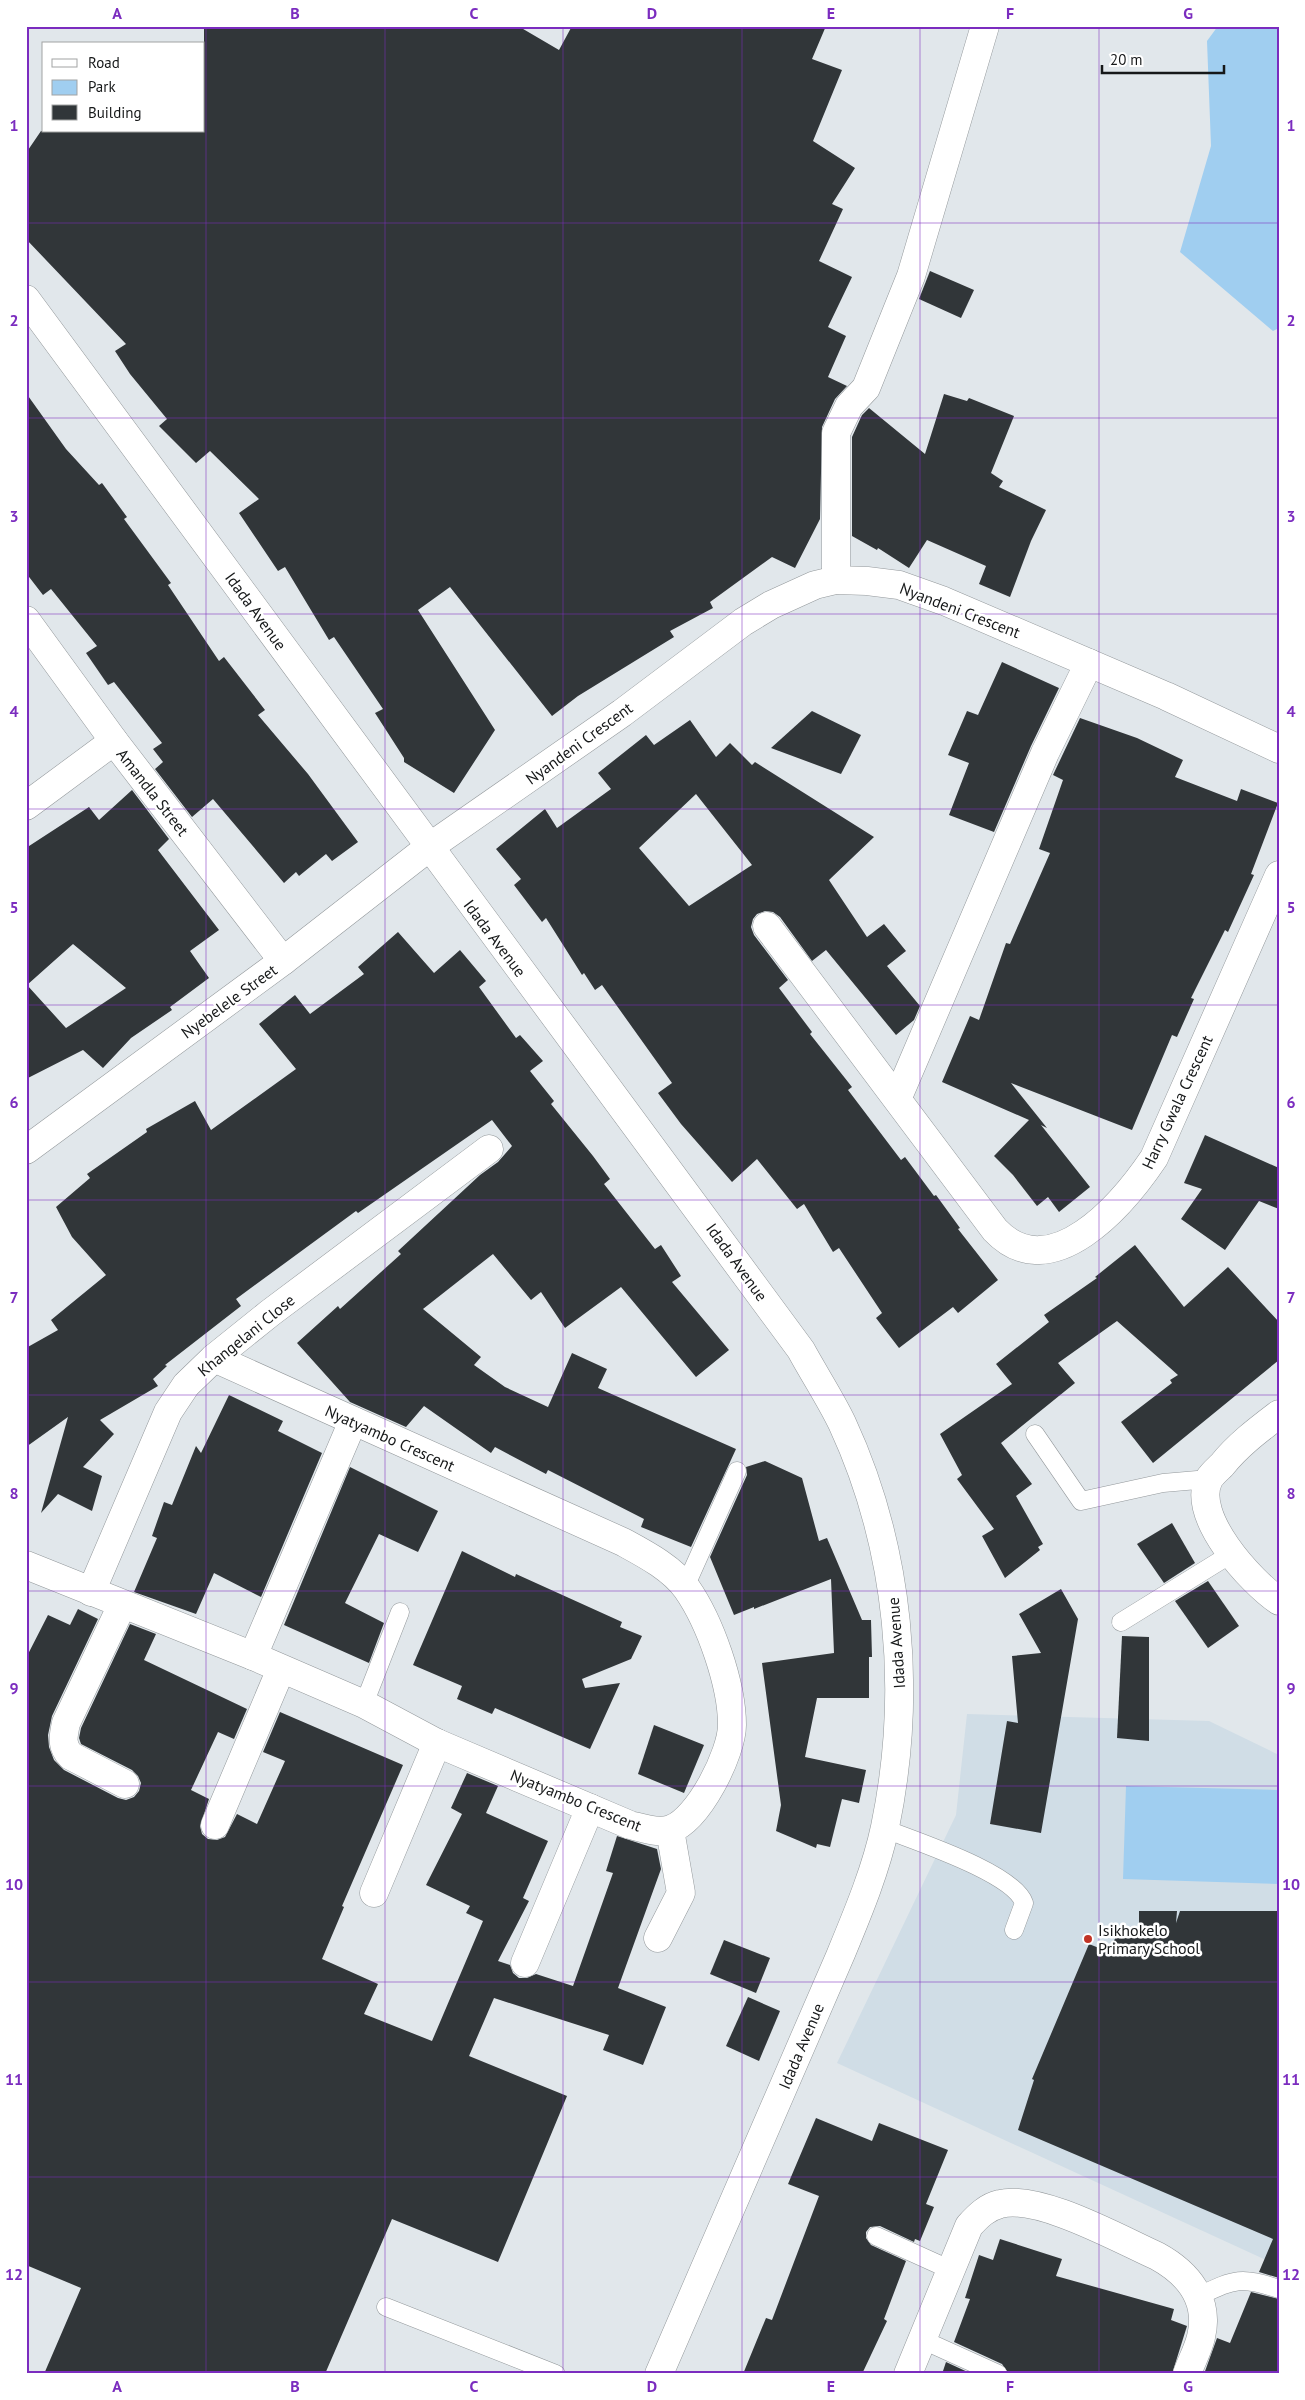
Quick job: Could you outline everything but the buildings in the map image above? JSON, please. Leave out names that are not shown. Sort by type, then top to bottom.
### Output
[{"type":"street","points":[[836,580],[836,433],[849,406],[866,388],[911,276],[986,26]]},
{"type":"street","name":"Idada Avenue","points":[[26,299],[76,364],[428,848],[759,1291],[800,1350],[841,1421],[858,1460],[881,1535],[892,1591],[899,1650],[900,1711],[895,1770],[885,1829],[844,1947],[660,2374]]},
{"type":"street","name":"Nyandeni Crescent","points":[[428,848],[622,713],[743,622],[771,605],[815,585],[836,580],[899,585],[944,601],[1089,663],[1279,749]]},
{"type":"street","name":"Amandla Street","points":[[26,620],[114,741],[284,961]]},
{"type":"street","points":[[898,1097],[1045,753],[1089,663]]},
{"type":"street","points":[[26,806],[114,741]]},
{"type":"street","name":"Nyebelele Street","points":[[26,1150],[284,961],[428,848]]},
{"type":"street","name":"Harry Gwala Crescent","points":[[767,926],[898,1097],[1003,1239],[1030,1250],[1047,1251],[1069,1244],[1125,1198],[1154,1158],[1279,875]]},
{"type":"street","name":"Khangelani Close","points":[[91,1592],[168,1412],[186,1385],[214,1358],[270,1313],[489,1149]]},
{"type":"street","name":"Nyatyambo Crescent","points":[[26,1564],[364,1704],[437,1743],[630,1825],[649,1830],[670,1830],[682,1823],[705,1793],[724,1760],[730,1742],[732,1724],[726,1685],[713,1639],[700,1610],[685,1587],[648,1556],[623,1542],[214,1358]]},
{"type":"street","points":[[1279,1414],[1234,1450],[1209,1480],[1206,1506],[1212,1523],[1231,1554],[1269,1595],[1279,1602]]},
{"type":"street","points":[[252,1656],[352,1421]]},
{"type":"street","points":[[122,1605],[66,1723],[63,1743],[65,1750],[72,1756],[125,1784]]},
{"type":"street","points":[[216,1825],[281,1669]]},
{"type":"street","points":[[374,1893],[437,1743]]},
{"type":"street","points":[[525,1963],[590,1808]]},
{"type":"street","points":[[658,1938],[680,1893],[680,1881],[670,1830]]},
{"type":"street","points":[[908,2374],[969,2226],[982,2212],[1000,2204],[1023,2203],[1050,2208],[1157,2256],[1174,2265],[1188,2279],[1199,2296],[1202,2317],[1201,2337],[1187,2374]]},
{"type":"lane","points":[[1035,1434],[1081,1501],[1163,1483],[1209,1480]]},
{"type":"lane","points":[[685,1587],[737,1471]]},
{"type":"lane","points":[[1121,1622],[1231,1554]]},
{"type":"lane","points":[[364,1704],[400,1612]]},
{"type":"lane","points":[[885,1829],[985,1869],[1013,1888],[1024,1903],[1014,1930]]},
{"type":"lane","points":[[876,2236],[951,2270]]},
{"type":"lane","points":[[1199,2296],[1237,2280],[1245,2279],[1279,2289]]},
{"type":"lane","points":[[386,2307],[556,2374]]},
{"type":"lane","points":[[923,2340],[998,2374]]},
{"type":"shaded area","name":"Isikhokelo Primary School","points":[[967,1714],[1209,1721],[1279,1755],[1279,2266],[837,2063],[956,1815]]},
{"type":"green space","points":[[1218,26],[1279,26],[1279,328],[1273,331],[1180,252],[1211,146],[1207,41]]},
{"type":"green space","points":[[1126,1786],[1279,1790],[1279,1884],[1123,1879]]},
{"type":"place","name":"Isikhokelo Primary School","points":[[1088,1939]]}]
